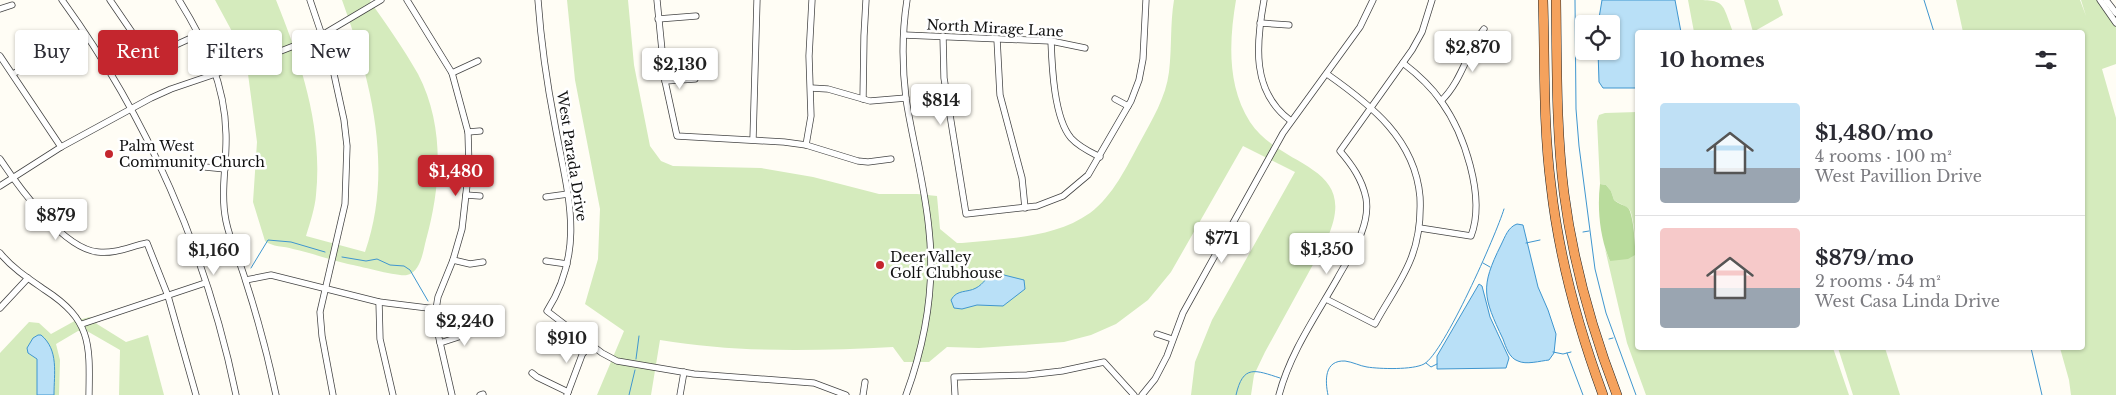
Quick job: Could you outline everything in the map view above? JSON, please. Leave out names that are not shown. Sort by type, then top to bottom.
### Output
[{"type":"highway","points":[[1543,0],[1547,140],[1555,220],[1576,314],[1603,395]]},
{"type":"highway","points":[[1556,0],[1559,136],[1567,210],[1587,307],[1617,395]]},
{"type":"street","points":[[62,0],[91,40],[132,109],[176,202],[205,283],[236,395]]},
{"type":"street","points":[[110,0],[149,57],[188,39]]},
{"type":"street","points":[[179,0],[198,30]]},
{"type":"street","points":[[310,0],[320,30]]},
{"type":"street","points":[[330,30],[381,0]]},
{"type":"street","points":[[407,0],[452,73],[468,132],[469,166],[462,229],[453,260],[442,285],[436,309],[436,325],[452,395]]},
{"type":"street","name":"West Parada Drive","points":[[538,0],[544,62],[568,194],[572,231],[567,264],[557,295],[547,311],[590,344]]},
{"type":"street","points":[[657,0],[665,80],[677,136],[753,139],[806,145],[858,161],[868,162],[891,159]]},
{"type":"street","points":[[753,139],[757,0]]},
{"type":"street","points":[[806,145],[811,116],[809,56],[812,0]]},
{"type":"street","points":[[863,98],[866,0]]},
{"type":"street","points":[[906,395],[917,361],[924,330],[931,273],[930,232],[927,208],[906,98],[904,36],[907,0]]},
{"type":"street","points":[[942,36],[944,78],[966,214],[1024,208],[1052,202],[1074,189],[1088,175],[1100,157],[1128,106],[1139,80],[1146,0]]},
{"type":"street","points":[[1264,0],[1260,23],[1259,57],[1263,88],[1269,100],[1280,113],[1291,121]]},
{"type":"street","points":[[1142,395],[1155,379],[1167,356],[1183,313],[1291,121],[1360,28],[1372,0]]},
{"type":"street","points":[[1279,395],[1290,364],[1356,246],[1366,220],[1366,199],[1361,183],[1352,166],[1340,151],[1403,64],[1422,32],[1432,0]]},
{"type":"street","points":[[2100,0],[2116,23]]},
{"type":"street","points":[[2106,0],[2116,13]]},
{"type":"street","points":[[0,9],[12,5]]},
{"type":"street","points":[[658,19],[696,16]]},
{"type":"street","points":[[1260,23],[1289,25]]},
{"type":"street","points":[[1441,101],[1456,81],[1478,36],[1484,29]]},
{"type":"street","name":"North Mirage Lane","points":[[904,36],[1051,41],[1085,48]]},
{"type":"street","points":[[997,39],[1000,95],[1022,178],[1024,208]]},
{"type":"street","points":[[1051,41],[1054,86],[1065,127],[1076,144],[1100,157]]},
{"type":"street","points":[[0,56],[61,148]]},
{"type":"street","points":[[452,73],[478,61]]},
{"type":"street","points":[[1403,64],[1411,69],[1441,101],[1459,134],[1471,167],[1474,191],[1474,228],[1471,236],[1420,228]]},
{"type":"street","points":[[1326,299],[1375,324],[1410,261],[1420,228],[1421,213],[1418,184],[1413,164],[1403,144],[1388,124],[1372,108],[1327,74]]},
{"type":"street","points":[[0,186],[61,148],[132,109],[171,89],[213,75]]},
{"type":"street","points":[[216,75],[226,122],[223,200],[226,221],[264,342],[276,395]]},
{"type":"street","points":[[333,395],[320,326],[320,312],[345,204],[348,168],[344,120],[334,75]]},
{"type":"street","points":[[665,80],[694,79]]},
{"type":"street","points":[[811,88],[828,89],[879,101],[906,98]]},
{"type":"street","points":[[1115,99],[1128,106]]},
{"type":"street","points":[[468,132],[480,131]]},
{"type":"street","points":[[0,158],[33,205],[52,225],[88,250],[114,252],[147,243],[168,296],[196,395]]},
{"type":"street","points":[[206,167],[225,169]]},
{"type":"street","points":[[546,197],[568,194]]},
{"type":"street","points":[[466,195],[480,196]]},
{"type":"street","points":[[0,253],[28,278],[57,298],[82,324],[89,351],[89,395]]},
{"type":"street","points":[[453,260],[470,264],[483,262]]},
{"type":"street","points":[[546,261],[567,264]]},
{"type":"street","points":[[246,280],[271,276],[379,302],[436,309]]},
{"type":"street","points":[[0,308],[28,278]]},
{"type":"street","points":[[82,324],[205,283]]},
{"type":"street","points":[[379,302],[380,339],[392,395]]},
{"type":"street","points":[[440,343],[483,329]]},
{"type":"street","points":[[1157,334],[1172,339]]},
{"type":"street","points":[[532,373],[567,394],[582,355],[590,344],[617,361],[684,372],[814,383],[846,395]]},
{"type":"street","points":[[955,395],[954,377],[1053,372],[1104,362],[1134,395]]},
{"type":"street","points":[[680,395],[684,372]]},
{"type":"street","points":[[864,395],[865,382]]},
{"type":"green space","points":[[215,0],[276,0],[292,42],[292,75],[302,75],[313,120],[317,170],[315,200],[306,236],[365,252],[374,221],[378,189],[375,125],[366,75],[369,75],[369,30],[353,30],[342,0],[371,0],[418,74],[433,114],[438,156],[435,199],[422,255],[418,266],[412,273],[402,275],[379,271],[265,241],[253,202],[257,142],[248,75],[282,75],[282,30],[231,30]]},
{"type":"green space","points":[[567,0],[628,0],[634,65],[650,146],[661,161],[673,166],[761,168],[813,177],[879,194],[937,196],[940,229],[957,243],[962,243],[1045,233],[1076,222],[1098,206],[1125,171],[1162,99],[1169,72],[1174,0],[1236,0],[1232,31],[1232,63],[1237,94],[1243,108],[1250,122],[1264,138],[1313,170],[1326,181],[1334,195],[1335,214],[1327,239],[1254,375],[1251,395],[1191,395],[1195,362],[1212,320],[1295,172],[1243,146],[1171,272],[1148,300],[1116,324],[1091,335],[1064,342],[979,348],[947,347],[929,362],[904,362],[893,347],[776,350],[718,347],[660,340],[651,395],[597,395],[624,331],[585,304],[598,259],[600,209],[575,80]]},
{"type":"green space","points":[[1688,0],[1709,0],[1720,4],[1724,8],[1732,30],[1694,30]]},
{"type":"green space","points":[[1744,0],[1778,0],[1783,15],[1757,30],[1752,30]]},
{"type":"green space","points":[[1956,0],[2080,0],[2086,16],[2081,0],[2097,0],[2116,26],[2116,64],[2102,69],[2116,118],[2116,395],[2071,395],[2061,350],[2085,350],[2085,30],[1963,30]]},
{"type":"green space","points":[[1635,112],[1635,237],[1633,220],[1629,209],[1614,200],[1611,191],[1606,185],[1600,184],[1597,121],[1599,115],[1605,113]]},
{"type":"green space","points":[[1600,184],[1606,185],[1611,191],[1614,200],[1627,207],[1630,211],[1634,230],[1635,255],[1628,259],[1610,261],[1600,223]]},
{"type":"green space","points":[[1635,246],[1635,350],[1834,350],[1849,395],[1646,395],[1627,343],[1605,249],[1610,261]]},
{"type":"green space","points":[[90,317],[97,324],[126,342],[148,335],[164,395],[119,395],[120,350],[87,331],[78,331],[56,344],[60,360],[59,395],[0,395],[0,353],[29,322],[39,323],[51,334],[80,318]]},
{"type":"green space","points":[[1839,350],[1886,350],[1900,395],[1853,395]]},
{"type":"water","points":[[1602,0],[1675,0],[1681,30],[1635,30],[1635,88],[1603,88],[1599,82],[1598,60],[1620,60],[1620,15],[1600,15]]},
{"type":"water","points":[[1517,224],[1523,225],[1538,287],[1556,334],[1554,353],[1549,360],[1525,363],[1515,360],[1507,349],[1488,302],[1487,282],[1494,259],[1507,233],[1511,227]]},
{"type":"water","points":[[996,273],[1024,280],[1025,289],[1003,306],[977,305],[962,309],[954,308],[951,300],[956,294],[973,290]]},
{"type":"water","points":[[1479,284],[1482,286],[1490,317],[1509,358],[1506,368],[1437,369],[1437,356]]},
{"type":"water","points":[[41,335],[47,341],[53,355],[55,370],[54,395],[37,395],[37,359],[28,353],[27,348],[33,338]]},
{"type":"waterway","points":[[1575,0],[1576,109],[1595,269],[1606,313],[1636,395]]},
{"type":"waterway","points":[[1924,0],[1933,30]]},
{"type":"waterway","points":[[1328,395],[1326,384],[1328,372],[1333,364],[1338,362],[1345,361],[1373,368],[1405,368],[1424,364],[1433,355],[1444,339],[1469,292],[1504,209]]},
{"type":"waterway","points":[[1583,232],[1589,231]]},
{"type":"waterway","points":[[251,268],[268,240],[291,242],[325,252]]},
{"type":"waterway","points":[[1526,243],[1540,240]]},
{"type":"waterway","points":[[342,257],[366,261],[377,259],[390,265],[404,266],[410,270],[428,301]]},
{"type":"waterway","points":[[1483,263],[1490,267]]},
{"type":"waterway","points":[[636,359],[639,336]]},
{"type":"waterway","points":[[1609,339],[1613,338]]},
{"type":"waterway","points":[[2031,350],[2042,395]]},
{"type":"waterway","points":[[1553,352],[1563,354],[1571,352]]},
{"type":"waterway","points":[[1567,353],[1583,395]]},
{"type":"waterway","points":[[1426,363],[1431,367],[1437,364]]},
{"type":"waterway","points":[[629,395],[635,370]]},
{"type":"waterway","points":[[1236,395],[1242,378],[1251,372],[1264,373],[1280,378]]},
{"type":"place","name":"Palm West Community Church","points":[[109,154]]},
{"type":"place","name":"Deer Valley Golf Clubhouse","points":[[880,265]]}]
